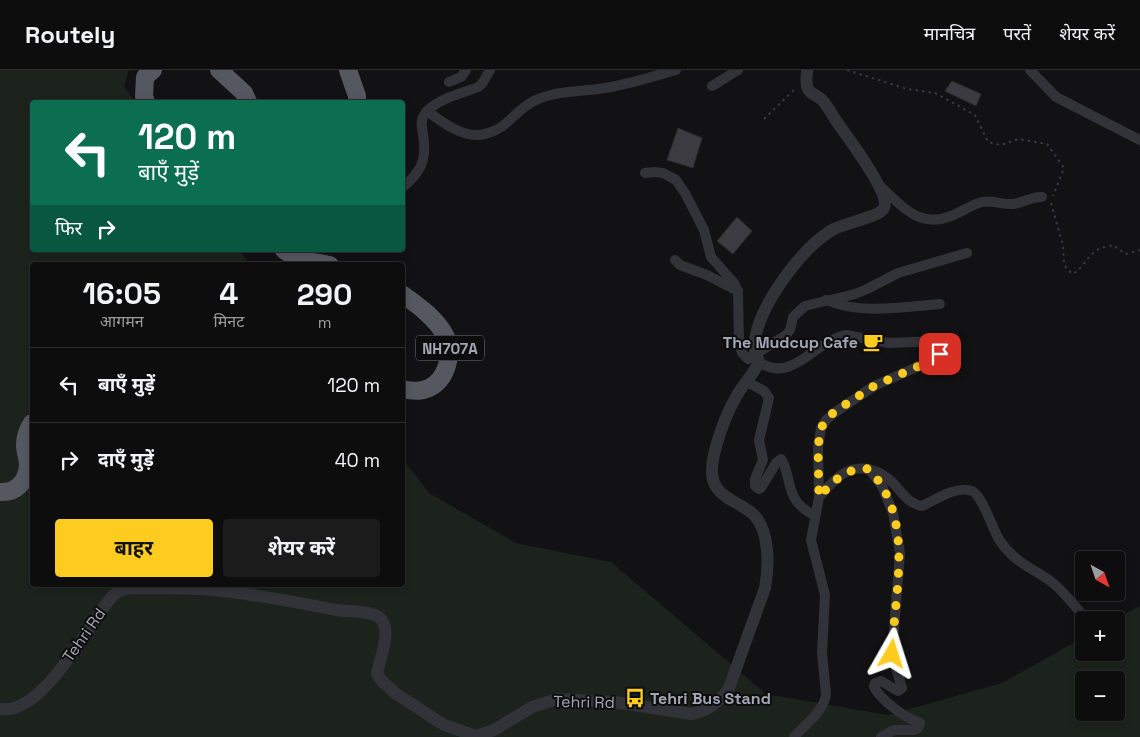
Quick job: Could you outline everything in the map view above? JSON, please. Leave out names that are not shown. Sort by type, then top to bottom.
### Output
[{"type":"highway","points":[[145,100],[145,77],[153,70]]},
{"type":"highway","points":[[219,70],[244,93],[247,100]]},
{"type":"highway","points":[[348,70],[357,100]]},
{"type":"highway","points":[[286,252],[309,262]]},
{"type":"highway","name":"NH707A","points":[[405,296],[423,309],[437,324],[450,348],[449,361],[440,377],[430,387],[415,391],[405,389]]},
{"type":"highway","points":[[0,492],[14,490],[26,476],[28,464],[25,445],[30,426]]},
{"type":"street","points":[[449,82],[460,77],[466,70]]},
{"type":"street","points":[[405,185],[419,172],[423,161],[424,144],[421,122],[427,111],[454,95],[478,87],[482,84],[490,70]]},
{"type":"street","points":[[427,111],[460,131],[477,135],[497,130],[528,105],[545,97],[570,90],[615,86],[676,70]]},
{"type":"street","points":[[712,86],[738,70]]},
{"type":"street","points":[[794,737],[819,710],[825,700],[822,653],[825,595],[811,540],[819,497],[818,447],[821,428],[834,412],[874,386],[935,359],[942,350],[941,344],[937,341],[889,343],[847,335],[826,342],[805,359],[790,366],[774,368],[766,366],[758,358],[754,341],[758,326],[778,286],[807,250],[818,239],[841,225],[873,216],[884,208],[885,203],[878,185],[857,149],[822,99],[812,94],[807,88],[807,70]]},
{"type":"street","points":[[1030,70],[1056,97],[1140,140]]},
{"type":"street","points":[[646,173],[664,174],[676,180],[680,185],[704,230],[711,257],[729,276],[738,290],[739,344],[742,353],[748,359],[758,358],[786,335],[790,330],[793,317],[805,306],[854,294],[898,273],[967,252]]},
{"type":"street","points":[[878,185],[918,218],[930,220],[946,218],[982,202],[1010,204],[1032,197],[1042,197]]},
{"type":"street","points":[[675,260],[680,265],[707,275],[738,290]]},
{"type":"street","points":[[826,300],[838,305],[876,309],[940,304]]},
{"type":"street","name":"Tehri Rd","points":[[0,709],[7,710],[18,707],[30,700],[59,671],[109,599],[122,590],[137,588],[214,590],[290,600],[373,615],[380,618],[386,635],[378,674],[381,680],[395,693],[444,725],[476,736],[494,730],[532,707],[557,699],[614,702],[692,714],[703,711],[715,705],[729,688],[765,588],[768,572],[767,546],[758,521],[753,514],[720,491],[712,476],[719,437],[736,396],[747,382],[758,358]]},
{"type":"street","points":[[747,382],[764,391],[769,398],[759,440],[763,460],[755,479],[755,486],[759,489],[761,488],[778,460],[781,459],[796,502],[802,509],[815,516]]},
{"type":"street","points":[[819,497],[842,474],[851,470],[869,469],[885,476],[904,496],[917,505],[922,506],[951,492],[970,490],[975,493],[999,540],[1012,556],[1053,583],[1078,611]]},
{"type":"street","points":[[869,469],[882,486],[893,513],[900,553],[892,654],[902,688],[898,691],[881,681],[875,683],[874,689],[908,718],[920,723],[918,728],[914,730],[898,729],[881,737]]},
{"type":"path","points":[[846,70],[907,89],[935,93],[975,115],[988,142],[1001,145],[1018,139],[1047,144],[1064,168],[1051,202],[1062,244],[1064,265],[1072,274],[1078,271],[1089,256],[1098,249],[1113,245],[1126,254],[1140,250]]},
{"type":"path","points":[[764,119],[797,87]]},
{"type":"shaded area","points":[[0,70],[129,70],[124,86],[134,100],[30,100],[30,252],[240,252],[248,262],[30,262],[30,587],[405,587],[405,462],[429,493],[516,543],[611,562],[766,694],[888,715],[1002,683],[1075,642],[1075,661],[1125,661],[1125,614],[1140,606],[1140,737],[0,737]]},
{"type":"building","points":[[952,81],[981,94],[976,106],[945,91]]},
{"type":"building","points":[[678,128],[702,138],[693,168],[667,160]]},
{"type":"building","points":[[737,217],[752,231],[733,254],[717,241]]},
{"type":"place","name":"The Mudcup Cafe","points":[[873,342]]},
{"type":"place","name":"Tehri Bus Stand","points":[[635,698]]},
{"type":"route","points":[[892,654],[900,553],[893,513],[882,486],[869,469],[860,468],[842,474],[819,497],[818,439],[821,428],[834,412],[874,386],[935,359],[940,354]]}]
